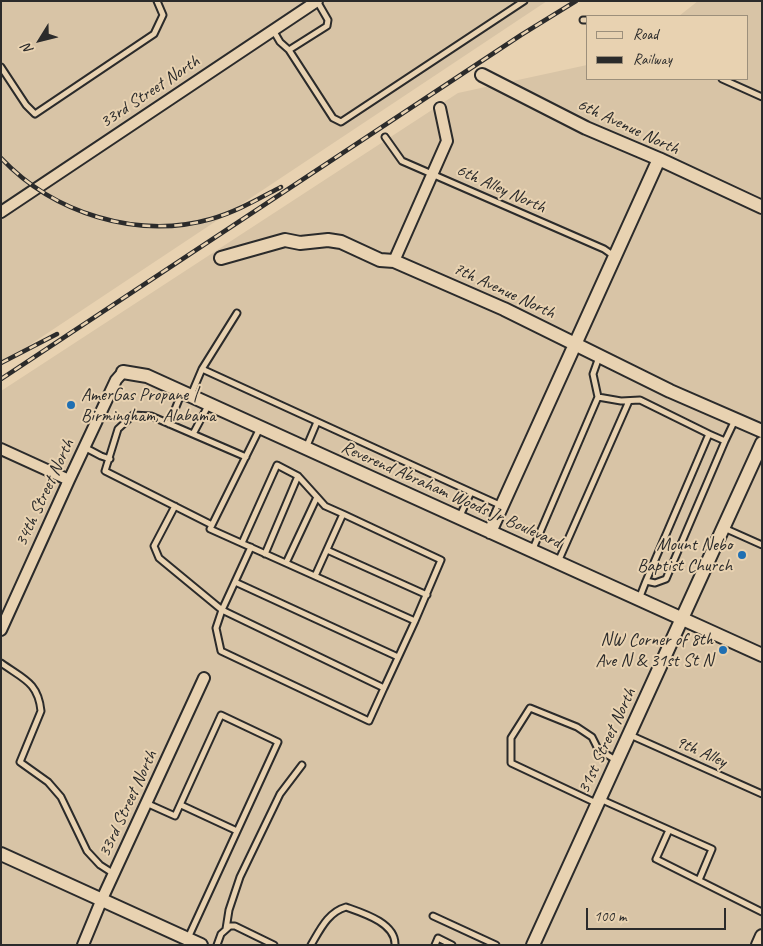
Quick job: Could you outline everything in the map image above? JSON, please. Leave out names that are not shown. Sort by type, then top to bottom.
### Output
[{"type":"street","name":"33rd Street North","points":[[1,212],[317,1]]},
{"type":"street","name":"6th Avenue North","points":[[482,75],[586,128],[659,159],[762,208]]},
{"type":"street","points":[[394,261],[447,141],[440,108]]},
{"type":"street","points":[[490,532],[659,159]]},
{"type":"street","name":"7th Avenue North","points":[[221,258],[285,240],[300,243],[328,240],[341,242],[380,260],[394,261],[504,309],[670,391],[762,431]]},
{"type":"street","name":"Reverend Abraham Woods Jr Boulevard","points":[[123,372],[147,376],[762,655]]},
{"type":"street","name":"34th Street North","points":[[1,630],[84,447],[116,380],[123,372]]},
{"type":"street","name":"31st Street North","points":[[533,945],[762,443]]},
{"type":"street","points":[[1,449],[69,480]]},
{"type":"street","name":"33rd Street North","points":[[84,945],[102,900],[204,678]]},
{"type":"street","points":[[1,854],[201,945]]},
{"type":"street","points":[[758,945],[762,936]]},
{"type":"lane","points":[[1,67],[26,105],[35,114],[154,34],[163,15],[157,1]]},
{"type":"lane","points":[[289,50],[327,26],[328,20],[317,1]]},
{"type":"lane","points":[[272,30],[280,42],[289,50],[333,118],[341,122],[524,1]]},
{"type":"lane","points":[[724,80],[762,97]]},
{"type":"lane","name":"6th Alley North","points":[[385,137],[402,161],[604,249],[615,257]]},
{"type":"lane","points":[[168,424],[237,313]]},
{"type":"lane","points":[[532,551],[598,397],[593,374],[600,355]]},
{"type":"lane","points":[[202,369],[502,506]]},
{"type":"lane","points":[[598,397],[629,401],[640,400],[725,441]]},
{"type":"lane","points":[[557,562],[629,401]]},
{"type":"lane","points":[[193,434],[209,404]]},
{"type":"lane","points":[[212,525],[105,471],[118,429],[133,415],[151,416],[246,457]]},
{"type":"lane","points":[[646,581],[655,583],[666,579],[735,419]]},
{"type":"lane","points":[[306,448],[316,422]]},
{"type":"lane","points":[[260,428],[210,529],[415,621]]},
{"type":"lane","points":[[639,599],[709,434]]},
{"type":"lane","points":[[84,447],[110,459]]},
{"type":"lane","points":[[242,543],[277,465],[298,476],[325,506],[441,560],[370,721],[221,651],[216,628],[222,610],[251,548]]},
{"type":"lane","points":[[265,554],[298,476]]},
{"type":"lane","points":[[459,518],[471,492]]},
{"type":"lane","points":[[286,563],[317,497]]},
{"type":"lane","points":[[175,506],[154,546],[159,558],[222,610],[384,688]]},
{"type":"lane","points":[[315,576],[343,514]]},
{"type":"lane","points":[[723,527],[762,545]]},
{"type":"lane","points":[[327,550],[427,595]]},
{"type":"lane","points":[[235,582],[398,657]]},
{"type":"lane","points":[[1,663],[33,686],[38,694],[40,703],[41,711],[20,762],[48,782],[61,797],[87,851],[100,865],[114,874]]},
{"type":"lane","points":[[617,761],[598,749],[592,737],[577,727],[530,708],[511,738],[511,763],[712,849],[699,880]]},
{"type":"lane","points":[[146,803],[176,816],[221,714],[278,742],[188,939]]},
{"type":"lane","name":"9th Alley","points":[[629,735],[762,794]]},
{"type":"lane","points":[[216,945],[226,929],[229,910],[240,877],[280,794],[302,765]]},
{"type":"lane","points":[[181,805],[237,830]]},
{"type":"lane","points":[[669,830],[656,859],[762,912]]},
{"type":"lane","points":[[311,945],[327,919],[339,909],[346,907],[384,924],[392,931],[395,945]]},
{"type":"lane","points":[[432,916],[496,945]]},
{"type":"lane","points":[[226,929],[230,926],[235,926],[274,945]]},
{"type":"lane","points":[[436,945],[438,938],[452,945]]},
{"type":"shaded area","points":[[1,1],[547,1],[1,364]]},
{"type":"shaded area","points":[[698,1],[762,1],[762,945],[1,945],[1,391],[458,93],[586,65],[586,80],[748,80],[748,15],[680,15]]},
{"type":"railway","points":[[1,379],[521,35],[576,1]]},
{"type":"railway","points":[[1,158],[45,194],[71,207],[98,217],[154,226],[183,225],[211,219],[238,209],[281,187]]},
{"type":"railway","points":[[1,363],[57,334]]},
{"type":"place","name":"AmerGas Propane | Birmingham, Alabama","points":[[71,405]]},
{"type":"place","name":"Mount Nebo Baptist Church","points":[[742,555]]},
{"type":"place","name":"NW Corner of 8th Ave N & 31st St N","points":[[723,650]]}]
